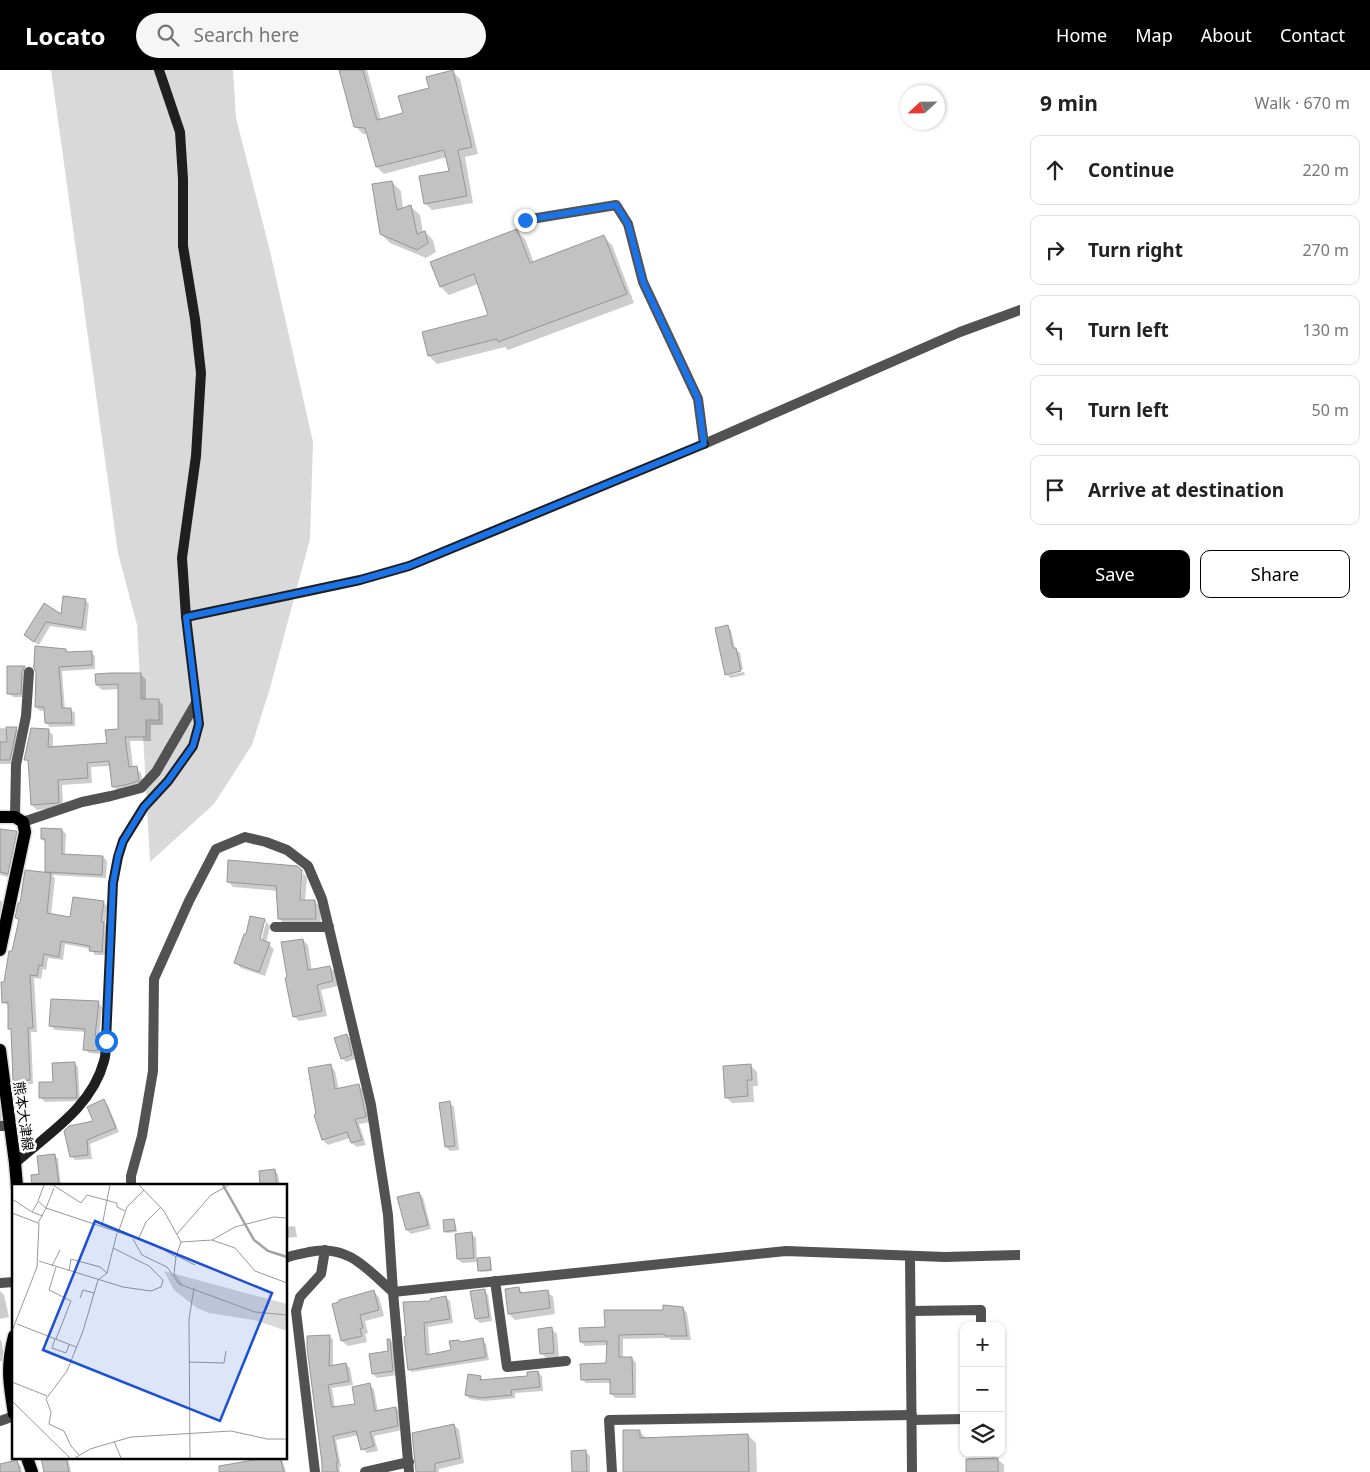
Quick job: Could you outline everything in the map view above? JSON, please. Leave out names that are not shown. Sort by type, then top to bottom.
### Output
[{"type":"main road","points":[[0,817],[19,819],[25,832],[0,950]]},
{"type":"main road","name":"熊本大津線","points":[[0,1050],[5,1126],[16,1163],[17,1184]]},
{"type":"main road","points":[[12,1344],[8,1374],[12,1401]]},
{"type":"main road","points":[[28,1460],[32,1472]]},
{"type":"street","points":[[16,1163],[76,1111],[92,1090],[104,1061],[113,883],[118,856],[123,841],[144,807],[168,781],[193,746],[199,724],[186,617],[182,558],[196,456],[201,373],[195,319],[182,246],[184,179],[180,132],[159,70]]},
{"type":"street","points":[[525,220],[616,205],[628,224],[643,282],[698,399],[704,444]]},
{"type":"street","points":[[186,617],[360,580],[409,566],[704,444],[960,332],[1020,310]]},
{"type":"street","points":[[29,672],[26,716],[16,765],[19,819],[141,788],[156,772],[196,703]]},
{"type":"street","points":[[131,1184],[131,1176],[142,1136],[152,1071],[154,980],[190,901],[216,849],[230,842],[245,838],[266,842],[287,850],[308,866],[322,899],[371,1105],[388,1215],[409,1467],[365,1472]]},
{"type":"street","points":[[275,927],[329,928]]},
{"type":"street","points":[[316,1472],[296,1311],[300,1297],[322,1274],[325,1250]]},
{"type":"street","points":[[288,1258],[325,1250],[346,1254],[356,1260],[393,1292],[786,1251],[910,1256],[1020,1255]]},
{"type":"street","points":[[910,1256],[912,1472]]},
{"type":"street","points":[[495,1281],[507,1368],[566,1361]]},
{"type":"street","points":[[911,1311],[980,1310],[981,1322]]},
{"type":"street","points":[[0,1421],[12,1416]]},
{"type":"street","points":[[612,1472],[609,1420],[960,1419]]},
{"type":"shaded area","points":[[51,70],[233,70],[236,118],[269,247],[313,442],[310,539],[270,688],[252,745],[214,804],[150,862],[137,625],[118,553]]},
{"type":"building","points":[[339,70],[363,70],[377,120],[403,113],[398,96],[429,88],[426,77],[453,70],[472,147],[458,150],[467,196],[424,204],[419,176],[449,171],[444,150],[376,167],[365,128],[354,127]]},
{"type":"building","points":[[392,181],[397,210],[411,205],[417,234],[425,231],[428,243],[417,250],[380,234],[372,184]]},
{"type":"building","points":[[517,229],[530,263],[604,235],[627,294],[498,342],[497,339],[428,356],[422,332],[488,315],[474,274],[440,287],[430,262]]},
{"type":"building","points":[[63,596],[86,599],[82,628],[46,622],[34,642],[24,635],[44,603],[61,614]]},
{"type":"building","points":[[728,625],[741,671],[725,675],[715,628]]},
{"type":"building","points":[[35,646],[66,649],[66,652],[92,651],[92,665],[59,667],[62,708],[71,708],[72,723],[45,723],[44,707],[35,707],[36,672],[33,666]]},
{"type":"building","points":[[7,666],[25,666],[22,672],[21,694],[7,694]]},
{"type":"building","points":[[141,673],[141,699],[159,699],[159,720],[146,720],[146,737],[125,737],[129,767],[137,766],[139,781],[112,787],[109,761],[87,763],[88,778],[58,780],[59,803],[31,805],[28,760],[24,760],[31,728],[49,729],[48,747],[107,743],[105,730],[118,729],[118,684],[96,685],[95,674]]},
{"type":"building","points":[[6,727],[17,727],[10,760],[0,760],[0,742],[7,742]]},
{"type":"building","points":[[41,828],[62,829],[62,854],[103,856],[102,875],[45,872],[45,839],[41,839]]},
{"type":"building","points":[[0,829],[17,832],[8,874],[0,872]]},
{"type":"building","points":[[228,860],[297,866],[302,870],[300,900],[315,900],[316,919],[278,919],[276,886],[227,882]]},
{"type":"building","points":[[25,870],[51,873],[47,913],[70,917],[73,897],[104,901],[101,922],[104,922],[102,952],[89,951],[90,946],[61,941],[59,957],[44,954],[42,966],[39,965],[37,976],[30,975],[33,1028],[28,1028],[30,1080],[13,1081],[11,1029],[8,1029],[8,1002],[2,1003],[1,982],[4,982],[9,951],[12,951],[19,919],[15,918],[18,903],[20,903]]},
{"type":"building","points":[[250,916],[265,919],[260,939],[270,943],[259,972],[234,963],[244,934],[246,934]]},
{"type":"building","points":[[303,939],[308,970],[330,966],[333,981],[317,985],[322,1011],[293,1017],[285,978],[287,977],[281,942]]},
{"type":"building","points":[[51,999],[99,1001],[95,1036],[99,1036],[97,1051],[83,1050],[85,1029],[49,1026]]},
{"type":"building","points":[[347,1034],[352,1055],[341,1059],[334,1038]]},
{"type":"building","points":[[75,1062],[77,1098],[39,1098],[39,1082],[53,1082],[52,1063]]},
{"type":"building","points":[[331,1064],[335,1089],[359,1084],[366,1117],[355,1119],[362,1140],[351,1143],[347,1132],[322,1140],[314,1115],[316,1114],[308,1068]]},
{"type":"building","points":[[751,1064],[752,1080],[747,1080],[748,1096],[725,1098],[723,1066]]},
{"type":"building","points":[[104,1099],[116,1128],[87,1140],[88,1155],[70,1157],[64,1131],[69,1126],[93,1121],[87,1107]]},
{"type":"building","points":[[450,1101],[455,1146],[445,1147],[439,1103]]},
{"type":"building","points":[[55,1154],[59,1184],[32,1184],[31,1175],[39,1174],[37,1156]]},
{"type":"building","points":[[275,1169],[277,1184],[260,1184],[259,1171]]},
{"type":"building","points":[[419,1192],[428,1225],[406,1230],[397,1197]]},
{"type":"building","points":[[454,1219],[456,1230],[444,1232],[443,1220]]},
{"type":"building","points":[[472,1232],[474,1258],[457,1259],[455,1234]]},
{"type":"building","points":[[490,1257],[491,1270],[478,1271],[477,1258]]},
{"type":"building","points":[[519,1287],[520,1293],[548,1290],[550,1308],[508,1314],[505,1289]]},
{"type":"building","points":[[485,1289],[489,1317],[475,1319],[470,1291]]},
{"type":"building","points":[[374,1290],[379,1310],[360,1315],[363,1328],[360,1329],[362,1336],[341,1341],[332,1304],[339,1302],[339,1300]]},
{"type":"building","points":[[446,1296],[450,1319],[424,1323],[426,1355],[451,1350],[449,1341],[459,1340],[460,1342],[483,1338],[486,1357],[408,1370],[404,1337],[406,1336],[403,1302],[431,1301],[430,1299]]},
{"type":"building","points":[[663,1305],[683,1307],[687,1336],[665,1336],[665,1334],[619,1335],[619,1357],[632,1357],[633,1394],[610,1394],[610,1379],[581,1380],[580,1364],[606,1363],[607,1341],[580,1342],[579,1328],[605,1327],[604,1310],[663,1310]]},
{"type":"building","points":[[552,1327],[554,1353],[540,1354],[538,1329]]},
{"type":"building","points":[[330,1335],[329,1366],[346,1363],[349,1381],[328,1385],[332,1407],[355,1404],[352,1387],[370,1383],[375,1411],[396,1407],[398,1426],[370,1432],[374,1446],[361,1450],[356,1431],[333,1436],[338,1472],[322,1472],[307,1336]]},
{"type":"building","points":[[387,1339],[390,1339],[393,1371],[372,1374],[369,1354],[388,1351]]},
{"type":"building","points":[[538,1371],[540,1387],[511,1390],[512,1395],[481,1398],[465,1395],[468,1374],[481,1376],[480,1380],[527,1376],[527,1372]]},
{"type":"building","points":[[454,1424],[460,1458],[435,1464],[435,1472],[416,1472],[412,1433]]},
{"type":"building","points":[[623,1430],[640,1430],[640,1438],[748,1434],[749,1472],[623,1472]]},
{"type":"building","points":[[586,1450],[587,1472],[572,1472],[571,1451]]},
{"type":"building","points":[[998,1458],[998,1472],[966,1472],[966,1459]]},
{"type":"building","points":[[17,1460],[20,1472],[0,1472],[0,1464]]},
{"type":"building","points":[[41,1460],[66,1460],[69,1472],[44,1472]]},
{"type":"building","points":[[254,1460],[281,1460],[284,1472],[219,1472],[219,1466]]},
{"type":"route","points":[[106,1041],[113,883],[118,856],[123,841],[144,807],[168,781],[193,746],[199,724],[186,617],[360,580],[409,566],[578,498],[704,444],[698,399],[643,282],[628,224],[616,205],[593,207],[525,220]]}]
